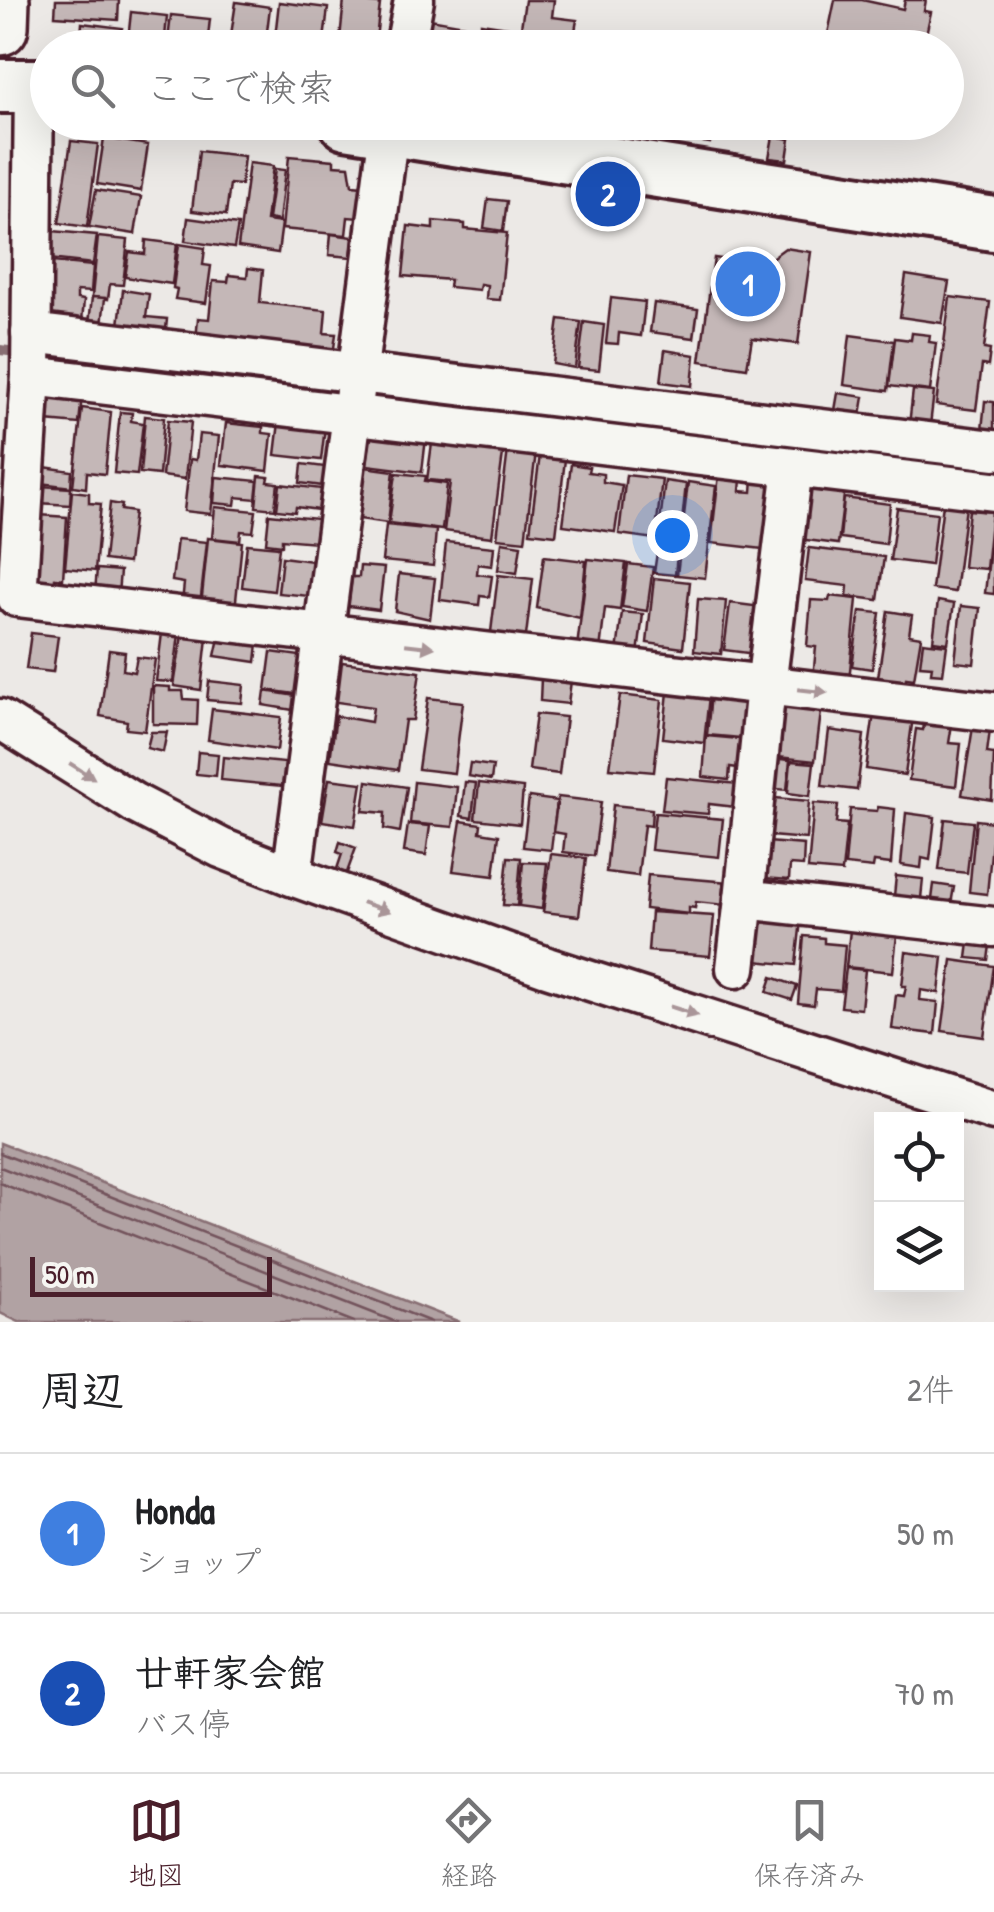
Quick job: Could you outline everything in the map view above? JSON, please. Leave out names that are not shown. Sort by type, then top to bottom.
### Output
[{"type":"main road","points":[[0,27],[1,0]]},
{"type":"street","points":[[408,30],[414,0]]},
{"type":"street","points":[[27,85],[31,355],[17,597],[994,712]]},
{"type":"street","points":[[292,876],[356,371],[374,140]]},
{"type":"street","points":[[474,140],[994,224]]},
{"type":"street","points":[[31,355],[356,371],[994,450]]},
{"type":"street","points":[[31,355],[350,415],[994,490]]},
{"type":"street","points":[[736,968],[793,467]]},
{"type":"street","points":[[0,718],[134,803],[221,848],[547,967],[994,1111]]},
{"type":"street","points":[[744,899],[994,927]]},
{"type":"water","points":[[0,1143],[460,1322],[19,1322],[0,1313]]},
{"type":"building","points":[[56,0],[119,0],[118,20],[55,16]]},
{"type":"building","points":[[344,0],[380,4],[377,30],[341,30]]},
{"type":"building","points":[[525,0],[554,0],[552,17],[577,20],[575,30],[521,30]]},
{"type":"building","points":[[835,0],[862,0],[903,9],[905,0],[926,0],[924,11],[931,12],[927,30],[829,30]]},
{"type":"building","points":[[236,2],[270,7],[267,30],[232,30]]},
{"type":"building","points":[[279,2],[328,8],[325,30],[276,30]]},
{"type":"building","points":[[131,12],[167,16],[166,30],[129,30]]},
{"type":"building","points":[[171,15],[210,19],[209,30],[169,30]]},
{"type":"building","points":[[430,19],[481,28],[481,23],[508,27],[508,30],[428,30]]},
{"type":"building","points":[[82,23],[122,28],[122,30],[81,30]]},
{"type":"building","points":[[104,140],[148,145],[141,191],[97,184]]},
{"type":"building","points":[[772,140],[790,140],[787,160],[769,158]]},
{"type":"building","points":[[71,141],[98,144],[87,227],[59,223]]},
{"type":"building","points":[[199,151],[244,156],[241,185],[230,184],[226,215],[192,211]]},
{"type":"building","points":[[289,156],[334,160],[334,165],[349,166],[352,185],[363,186],[359,218],[348,217],[346,235],[282,229]]},
{"type":"building","points":[[249,163],[273,166],[266,221],[282,223],[278,253],[238,247]]},
{"type":"building","points":[[275,169],[285,170],[279,221],[268,219]]},
{"type":"building","points":[[96,190],[141,197],[135,234],[89,227]]},
{"type":"building","points":[[488,199],[507,201],[503,231],[484,228]]},
{"type":"building","points":[[188,218],[238,225],[234,248],[185,241]]},
{"type":"building","points":[[433,221],[507,233],[500,300],[486,299],[487,285],[480,284],[479,290],[449,287],[450,280],[403,276],[408,226],[433,229]]},
{"type":"building","points":[[52,231],[97,235],[93,264],[49,259]]},
{"type":"building","points":[[331,234],[353,237],[351,257],[329,255]]},
{"type":"building","points":[[98,237],[128,240],[123,285],[110,284],[108,299],[92,297]]},
{"type":"building","points":[[146,240],[177,244],[172,284],[125,277],[129,252],[145,254]]},
{"type":"building","points":[[179,244],[205,248],[203,265],[211,266],[206,303],[175,299]]},
{"type":"building","points":[[785,248],[811,252],[798,344],[752,338],[747,368],[700,361],[714,258],[762,265]]},
{"type":"building","points":[[53,262],[93,266],[91,292],[77,291],[77,299],[84,300],[82,321],[47,318]]},
{"type":"building","points":[[248,268],[263,270],[260,303],[326,310],[324,333],[336,334],[333,355],[196,341],[198,318],[209,319],[213,281],[228,282],[229,275],[247,277]]},
{"type":"building","points":[[906,275],[949,282],[942,323],[900,317]]},
{"type":"building","points":[[123,290],[149,294],[146,317],[167,319],[165,339],[118,334]]},
{"type":"building","points":[[92,297],[105,298],[102,325],[89,323]]},
{"type":"building","points":[[950,297],[990,302],[984,349],[990,350],[988,366],[982,365],[976,410],[936,405]]},
{"type":"building","points":[[611,298],[645,302],[641,336],[619,333],[618,344],[606,343]]},
{"type":"building","points":[[654,303],[698,309],[694,338],[650,332]]},
{"type":"building","points":[[559,319],[581,322],[575,368],[553,364]]},
{"type":"building","points":[[584,322],[604,325],[599,370],[578,368]]},
{"type":"building","points":[[912,333],[930,335],[929,342],[936,343],[930,391],[889,386],[895,338],[911,340]]},
{"type":"building","points":[[850,335],[894,341],[888,391],[844,385]]},
{"type":"building","points":[[665,350],[695,355],[692,386],[661,382]]},
{"type":"building","points":[[913,390],[934,392],[929,434],[909,425]]},
{"type":"building","points":[[48,391],[82,395],[79,424],[46,421]]},
{"type":"building","points":[[838,393],[864,397],[860,421],[834,416]]},
{"type":"building","points":[[985,401],[994,402],[994,431],[982,430]]},
{"type":"building","points":[[82,408],[111,412],[105,474],[87,472],[86,488],[73,486]]},
{"type":"building","points":[[120,412],[132,413],[131,421],[143,423],[137,475],[114,473]]},
{"type":"building","points":[[145,416],[164,418],[159,475],[140,473]]},
{"type":"building","points":[[168,420],[191,422],[185,479],[162,476]]},
{"type":"building","points":[[279,422],[325,427],[321,460],[275,455]]},
{"type":"building","points":[[226,423],[263,427],[263,433],[272,434],[268,471],[221,465]]},
{"type":"building","points":[[372,431],[426,438],[422,472],[367,465]]},
{"type":"building","points":[[199,434],[219,436],[211,514],[184,511],[190,459],[196,460]]},
{"type":"building","points":[[433,436],[504,446],[492,537],[444,531],[450,482],[427,480]]},
{"type":"building","points":[[541,447],[566,451],[556,535],[530,532]]},
{"type":"building","points":[[508,449],[536,452],[525,541],[497,538]]},
{"type":"building","points":[[302,464],[325,467],[323,486],[300,483]]},
{"type":"building","points":[[571,464],[603,474],[603,482],[622,485],[615,532],[563,525]]},
{"type":"building","points":[[720,466],[742,468],[740,491],[752,492],[753,478],[780,480],[772,550],[711,543]]},
{"type":"building","points":[[44,467],[72,471],[71,487],[41,483]]},
{"type":"building","points":[[365,467],[394,471],[388,523],[359,519]]},
{"type":"building","points":[[396,473],[426,476],[425,481],[447,484],[442,530],[389,523]]},
{"type":"building","points":[[626,475],[662,479],[655,539],[619,534]]},
{"type":"building","points":[[259,476],[278,483],[275,509],[256,507]]},
{"type":"building","points":[[216,477],[258,481],[256,499],[236,497],[235,505],[214,503]]},
{"type":"building","points":[[665,481],[686,484],[680,541],[658,539]]},
{"type":"building","points":[[688,482],[716,486],[705,578],[677,575]]},
{"type":"building","points":[[805,483],[845,488],[838,544],[798,539]]},
{"type":"building","points":[[280,484],[322,489],[319,510],[277,510]]},
{"type":"building","points":[[41,486],[71,488],[70,505],[39,503]]},
{"type":"building","points":[[72,491],[89,493],[89,503],[101,504],[95,571],[65,568]]},
{"type":"building","points":[[844,498],[890,504],[886,544],[840,538]]},
{"type":"building","points":[[110,503],[134,512],[128,563],[104,560]]},
{"type":"building","points":[[943,504],[966,507],[955,592],[932,589]]},
{"type":"building","points":[[215,507],[256,511],[253,532],[241,531],[240,541],[212,538]]},
{"type":"building","points":[[897,508],[937,513],[931,565],[890,560]]},
{"type":"building","points":[[969,510],[992,512],[986,569],[963,567]]},
{"type":"building","points":[[994,513],[994,594],[985,593]]},
{"type":"building","points":[[269,514],[318,519],[316,542],[282,539],[282,545],[266,543]]},
{"type":"building","points":[[39,515],[67,517],[63,579],[55,578],[54,588],[34,586]]},
{"type":"building","points":[[386,525],[436,530],[433,566],[382,561]]},
{"type":"building","points":[[208,538],[242,542],[235,610],[201,606]]},
{"type":"building","points":[[177,539],[207,542],[200,606],[182,604],[184,583],[172,581]]},
{"type":"building","points":[[446,542],[494,547],[492,566],[478,564],[477,574],[492,576],[489,597],[480,596],[479,605],[440,600]]},
{"type":"building","points":[[502,542],[521,545],[517,573],[498,570]]},
{"type":"building","points":[[247,544],[279,547],[274,591],[242,587]]},
{"type":"building","points":[[809,548],[884,557],[878,600],[847,596],[848,586],[805,581]]},
{"type":"building","points":[[657,552],[677,554],[675,575],[654,573]]},
{"type":"building","points":[[544,556],[586,561],[580,618],[537,608]]},
{"type":"building","points":[[282,557],[313,561],[309,596],[278,593]]},
{"type":"building","points":[[588,559],[626,563],[620,610],[605,608],[600,650],[577,647]]},
{"type":"building","points":[[628,564],[653,567],[647,611],[622,607]]},
{"type":"building","points":[[360,566],[384,568],[379,610],[348,606],[352,577],[359,577]]},
{"type":"building","points":[[97,569],[120,571],[118,594],[95,592]]},
{"type":"building","points":[[399,574],[435,578],[430,619],[395,611]]},
{"type":"building","points":[[498,575],[533,579],[525,644],[490,640]]},
{"type":"building","points":[[654,578],[690,582],[683,648],[647,643]]},
{"type":"building","points":[[830,596],[857,599],[849,681],[813,678],[816,647],[807,646],[811,600],[829,601]]},
{"type":"building","points":[[698,599],[726,601],[721,654],[694,651]]},
{"type":"building","points":[[938,601],[954,604],[948,643],[933,641]]},
{"type":"building","points":[[730,603],[762,607],[756,654],[724,650]]},
{"type":"building","points":[[961,606],[980,608],[974,664],[955,662]]},
{"type":"building","points":[[860,611],[880,613],[872,669],[852,666]]},
{"type":"building","points":[[888,611],[912,615],[909,635],[921,637],[914,679],[906,678],[904,688],[877,684]]},
{"type":"building","points":[[622,612],[643,614],[638,654],[617,652]]},
{"type":"building","points":[[31,633],[58,636],[53,672],[26,669]]},
{"type":"building","points":[[162,633],[179,634],[173,682],[156,681]]},
{"type":"building","points":[[182,635],[207,638],[201,690],[174,686]]},
{"type":"building","points":[[219,638],[258,644],[256,662],[215,656]]},
{"type":"building","points":[[923,642],[947,645],[943,674],[931,673],[932,666],[920,665]]},
{"type":"building","points":[[109,650],[125,652],[123,670],[134,672],[137,657],[155,659],[145,731],[126,729],[127,721],[100,716]]},
{"type":"building","points":[[271,652],[300,656],[295,694],[266,690]]},
{"type":"building","points":[[342,662],[420,672],[413,720],[405,720],[398,770],[330,760],[336,716],[371,722],[373,707],[337,702]]},
{"type":"building","points":[[541,678],[571,681],[568,704],[540,701]]},
{"type":"building","points":[[209,681],[244,685],[242,703],[207,700]]},
{"type":"building","points":[[153,686],[183,691],[184,699],[198,700],[197,725],[153,724]]},
{"type":"building","points":[[265,691],[296,696],[293,710],[263,705]]},
{"type":"building","points":[[668,692],[709,696],[704,743],[663,738]]},
{"type":"building","points":[[711,694],[745,697],[741,738],[707,735]]},
{"type":"building","points":[[620,695],[662,700],[654,772],[610,768]]},
{"type":"building","points":[[428,698],[463,702],[454,773],[418,769]]},
{"type":"building","points":[[773,707],[821,712],[815,761],[768,756]]},
{"type":"building","points":[[212,709],[281,717],[277,750],[208,740]]},
{"type":"building","points":[[874,713],[913,717],[905,775],[866,769]]},
{"type":"building","points":[[536,714],[566,717],[559,774],[529,770]]},
{"type":"building","points":[[925,720],[952,724],[949,743],[961,744],[956,786],[909,780],[916,729],[923,730]]},
{"type":"building","points":[[973,727],[990,730],[987,753],[994,754],[992,800],[962,795]]},
{"type":"building","points":[[829,730],[864,735],[857,790],[822,786]]},
{"type":"building","points":[[151,732],[167,732],[163,752],[147,748]]},
{"type":"building","points":[[706,736],[740,739],[738,768],[730,767],[729,780],[703,777]]},
{"type":"building","points":[[198,752],[218,754],[216,776],[196,774]]},
{"type":"building","points":[[223,757],[285,763],[282,786],[221,780]]},
{"type":"building","points":[[770,758],[790,760],[787,790],[766,788]]},
{"type":"building","points":[[791,761],[814,763],[810,796],[788,793]]},
{"type":"building","points":[[470,763],[493,766],[491,780],[468,776]]},
{"type":"building","points":[[666,777],[739,784],[736,807],[709,804],[708,814],[662,810]]},
{"type":"building","points":[[329,779],[362,783],[355,826],[322,821]]},
{"type":"building","points":[[367,781],[407,787],[400,832],[384,829],[385,813],[363,811]]},
{"type":"building","points":[[414,782],[457,787],[453,827],[410,823]]},
{"type":"building","points":[[465,782],[476,783],[472,818],[461,816]]},
{"type":"building","points":[[479,783],[523,788],[520,824],[475,819]]},
{"type":"building","points":[[529,797],[557,801],[551,850],[523,847]]},
{"type":"building","points":[[558,797],[601,802],[594,856],[563,852],[565,834],[553,832]]},
{"type":"building","points":[[775,798],[809,801],[806,839],[771,836]]},
{"type":"building","points":[[814,803],[838,805],[836,823],[847,824],[842,872],[808,869]]},
{"type":"building","points":[[613,805],[652,809],[651,826],[644,825],[638,876],[606,872]]},
{"type":"building","points":[[878,807],[895,809],[891,864],[874,862],[873,868],[845,865],[850,809],[877,811]]},
{"type":"building","points":[[655,813],[723,819],[719,857],[651,850]]},
{"type":"building","points":[[906,813],[935,817],[930,860],[922,858],[921,868],[901,865]]},
{"type":"building","points":[[945,819],[973,822],[967,873],[939,870]]},
{"type":"building","points":[[976,820],[994,822],[987,894],[969,892]]},
{"type":"building","points":[[461,821],[481,824],[480,832],[499,835],[494,876],[453,871]]},
{"type":"building","points":[[408,824],[430,826],[426,855],[404,852]]},
{"type":"building","points":[[755,841],[804,845],[803,866],[790,865],[789,880],[752,877]]},
{"type":"building","points":[[340,842],[356,848],[345,878],[335,875],[342,854],[337,852]]},
{"type":"building","points":[[551,854],[586,858],[579,916],[543,912]]},
{"type":"building","points":[[508,857],[521,858],[517,906],[503,905]]},
{"type":"building","points":[[523,862],[547,863],[542,909],[519,906]]},
{"type":"building","points":[[648,875],[728,882],[725,905],[696,902],[695,908],[689,907],[689,914],[645,909]]},
{"type":"building","points":[[896,876],[923,879],[920,908],[893,906]]},
{"type":"building","points":[[934,884],[954,887],[950,910],[931,907]]},
{"type":"building","points":[[651,912],[714,916],[710,956],[648,951]]},
{"type":"building","points":[[756,916],[801,920],[796,965],[745,960]]},
{"type":"building","points":[[850,930],[897,935],[893,972],[846,967]]},
{"type":"building","points":[[970,935],[991,938],[988,960],[967,958]]},
{"type":"building","points":[[804,936],[845,945],[841,991],[816,989],[814,1005],[798,1003]]},
{"type":"building","points":[[906,952],[943,957],[939,993],[921,990],[920,1000],[938,1002],[935,1034],[892,1029],[896,995],[904,996],[906,986],[902,986]]},
{"type":"building","points":[[952,960],[994,966],[984,1037],[942,1031]]},
{"type":"building","points":[[846,968],[865,970],[861,1009],[841,1007]]},
{"type":"building","points":[[772,977],[797,986],[792,1000],[767,992]]},
{"type":"waterway","points":[[0,350],[322,387]]},
{"type":"place","name":"廿軒家会館","points":[[608,194]]},
{"type":"place","name":"Honda","points":[[748,284]]}]
